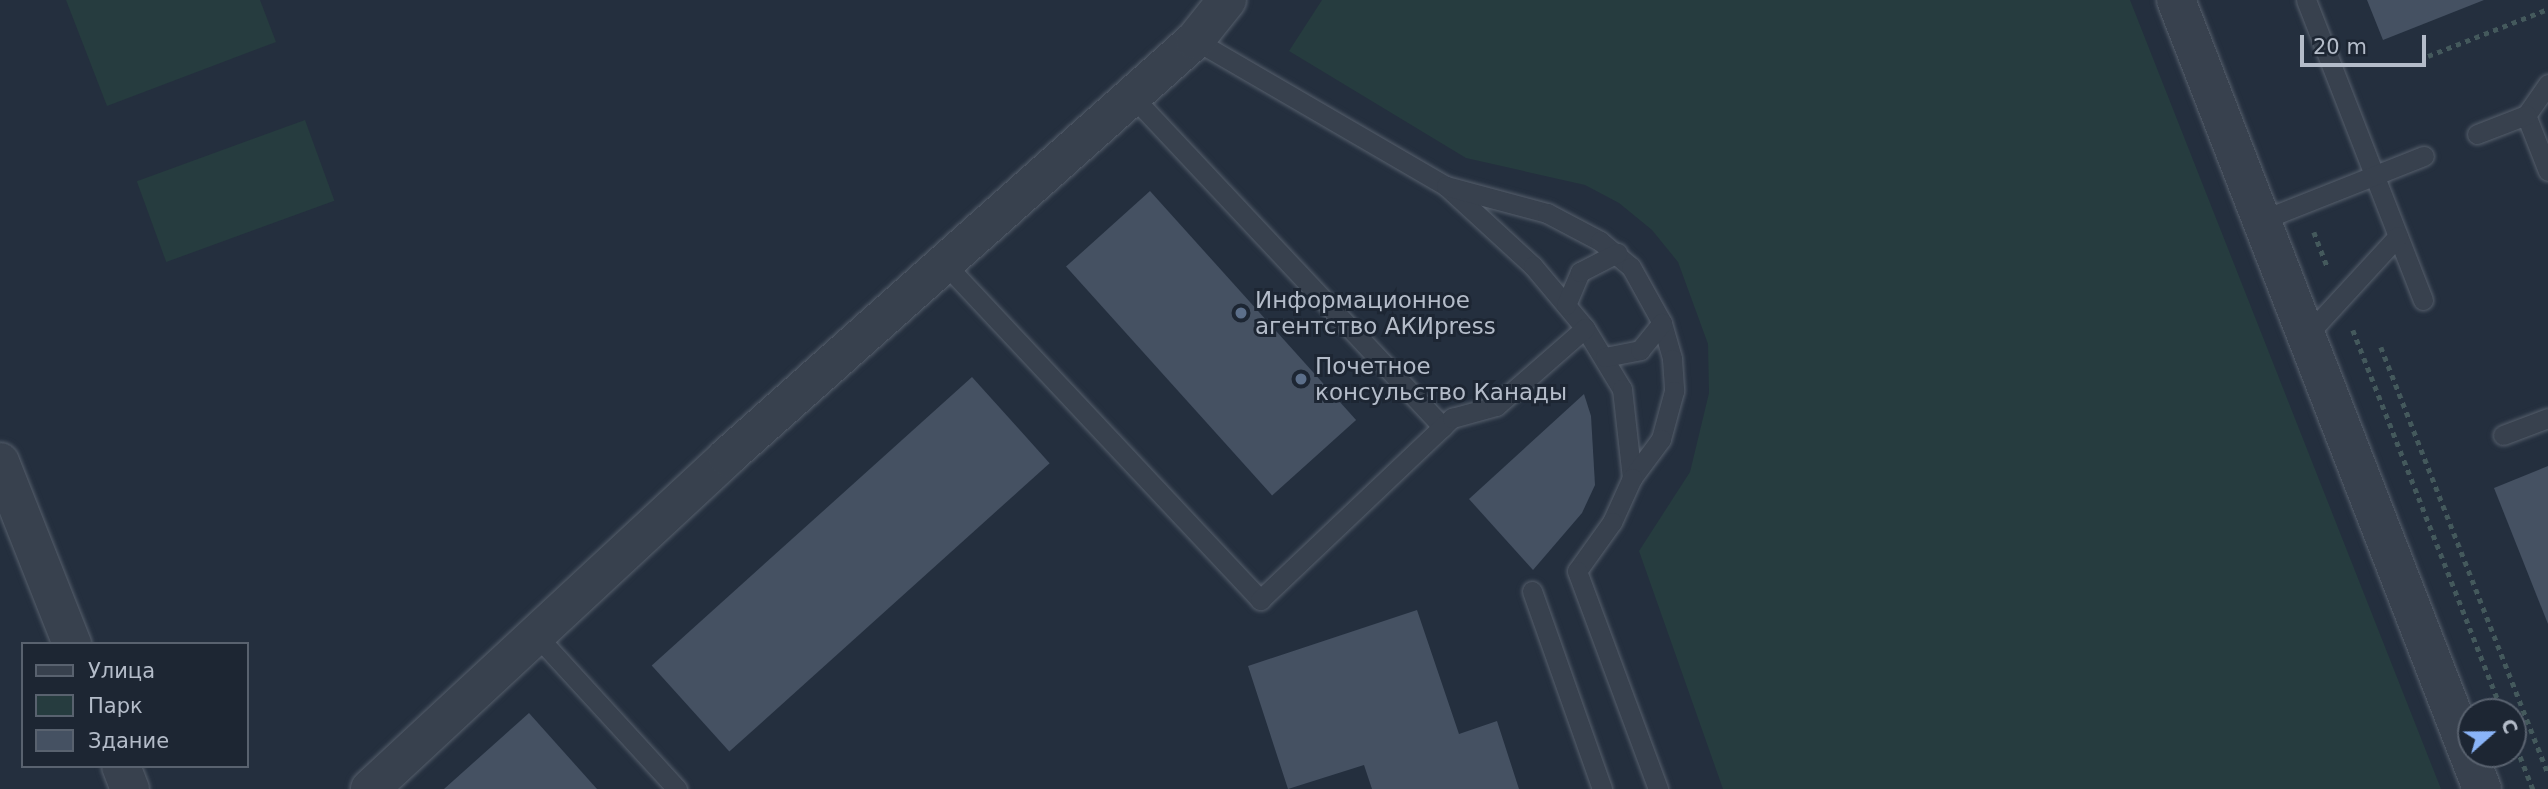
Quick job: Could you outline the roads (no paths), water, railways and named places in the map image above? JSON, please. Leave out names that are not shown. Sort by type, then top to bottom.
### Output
[{"type":"street","points":[[370,789],[536,635],[1195,40],[1227,0]]},
{"type":"street","points":[[2176,0],[2482,789]]},
{"type":"street","points":[[0,463],[71,642]]},
{"type":"street","points":[[122,768],[130,789]]},
{"type":"lane","points":[[2306,0],[2423,300]]},
{"type":"lane","points":[[1195,40],[1446,186],[1532,266],[1585,328],[1622,389],[1632,478]]},
{"type":"lane","points":[[2477,134],[2526,115],[2548,84]]},
{"type":"lane","points":[[1132,96],[1443,427]]},
{"type":"lane","points":[[2526,115],[2548,171]]},
{"type":"lane","points":[[2262,220],[2424,156]]},
{"type":"lane","points":[[1446,186],[1547,214],[1617,253],[1642,282],[1662,323],[1672,359],[1674,391],[1661,439],[1632,478],[1612,522],[1577,571],[1658,789]]},
{"type":"lane","points":[[2307,335],[2398,236]]},
{"type":"lane","points":[[1566,305],[1580,272],[1617,253]]},
{"type":"lane","points":[[945,264],[1260,600],[1452,418],[1496,406],[1585,328]]},
{"type":"lane","points":[[1605,357],[1640,350],[1662,323]]},
{"type":"lane","points":[[2503,435],[2548,418]]},
{"type":"lane","points":[[1532,591],[1602,789]]},
{"type":"lane","points":[[536,635],[677,789]]},
{"type":"place","name":"Информационное агентство АКИpress","points":[[1241,313]]},
{"type":"place","name":"Почетное консульство Канады","points":[[1301,379]]}]
